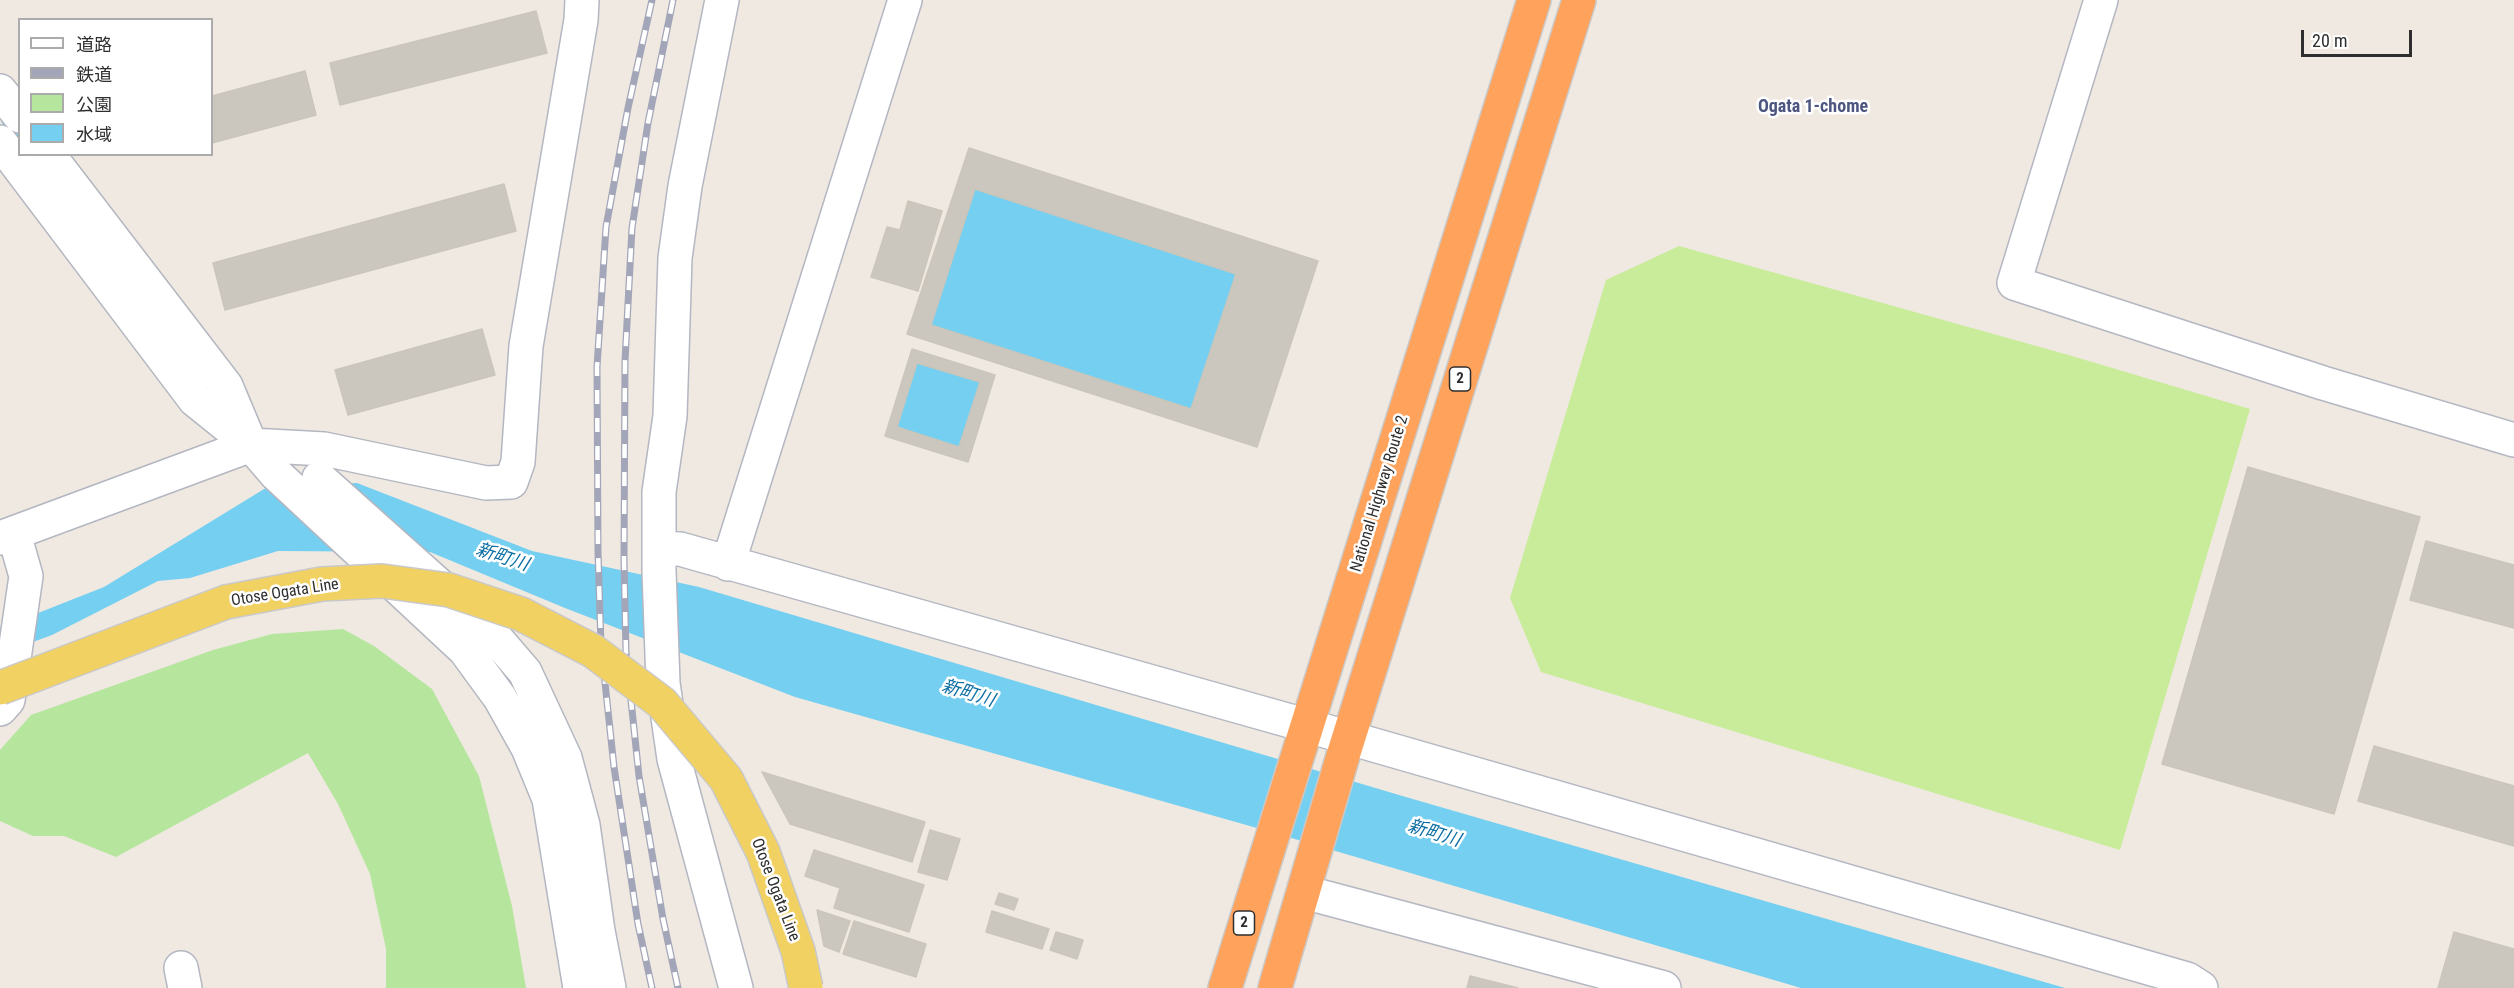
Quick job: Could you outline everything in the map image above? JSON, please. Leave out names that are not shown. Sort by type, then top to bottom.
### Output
[{"type":"highway","name":"National Highway Route 2","points":[[1225,988],[1534,0]]},
{"type":"highway","name":"2","points":[[1275,988],[1345,748],[1579,0]]},
{"type":"main road","name":"Otose Ogata Line","points":[[6,682],[226,602],[322,584],[382,581],[449,590],[521,614],[593,651],[662,703],[726,779],[763,852],[798,951],[806,988]]},
{"type":"street","points":[[0,709],[8,700],[6,682],[26,576],[12,543],[251,446],[324,448],[486,483],[511,482],[518,462],[526,346],[581,20],[582,0]]},
{"type":"street","points":[[722,0],[684,186],[675,258],[670,416],[659,492],[659,559],[663,683],[674,759],[736,988]]},
{"type":"street","points":[[728,564],[905,0]]},
{"type":"street","points":[[2102,0],[2014,284],[2323,383],[2514,440]]},
{"type":"street","points":[[0,91],[18,114]]},
{"type":"street","points":[[0,142],[195,400],[251,446],[276,474],[465,650],[500,698],[528,748],[549,799],[580,988]]},
{"type":"street","points":[[50,156],[226,386],[251,446]]},
{"type":"street","points":[[319,478],[488,629],[525,672],[565,758],[584,825],[598,931],[609,988]]},
{"type":"street","points":[[659,559],[680,549],[1304,737],[2187,979],[2200,988]]},
{"type":"street","points":[[1307,880],[1587,977],[1664,988]]},
{"type":"green space","points":[[1679,246],[2072,356],[2250,409],[2120,850],[1541,672],[1510,598],[1606,280]]},
{"type":"green space","points":[[343,629],[374,646],[432,689],[479,776],[512,906],[526,988],[386,988],[386,949],[370,874],[338,804],[308,753],[116,857],[64,836],[33,836],[0,821],[0,750],[31,715],[213,650],[272,634]]},
{"type":"water","points":[[975,189],[1236,274],[1191,409],[931,325]]},
{"type":"water","points":[[917,363],[980,382],[959,447],[897,427]]},
{"type":"water","name":"新町川","points":[[357,483],[532,551],[699,587],[1399,795],[2065,988],[1801,988],[1271,832],[795,697],[565,608],[430,552],[278,551],[190,578],[158,581],[52,635],[0,654],[0,628],[104,587],[269,486]]},
{"type":"building","points":[[536,11],[547,53],[340,105],[330,63]]},
{"type":"building","points":[[305,71],[316,115],[213,143],[213,96]]},
{"type":"building","points":[[969,148],[1318,261],[1257,447],[907,334]],"holes":[[[975,189],[1236,274],[1191,409],[931,325]]]},
{"type":"building","points":[[504,184],[516,231],[225,310],[213,263]]},
{"type":"building","points":[[908,201],[942,211],[918,291],[871,277],[887,227],[900,230]]},
{"type":"building","points":[[482,329],[495,375],[348,415],[335,370]]},
{"type":"building","points":[[912,349],[995,375],[968,462],[885,436]],"holes":[[[917,363],[980,382],[959,447],[897,427]]]},
{"type":"building","points":[[2248,467],[2420,517],[2334,814],[2162,764]]},
{"type":"building","points":[[2426,541],[2514,565],[2514,628],[2410,600]]},
{"type":"building","points":[[2374,746],[2514,786],[2514,846],[2358,801]]},
{"type":"building","points":[[762,772],[925,822],[912,862],[790,824]]},
{"type":"building","points":[[930,830],[960,839],[947,880],[918,872]]},
{"type":"building","points":[[814,850],[924,885],[909,932],[834,908],[840,888],[805,876]]},
{"type":"building","points":[[999,893],[1018,899],[1014,910],[995,904]]},
{"type":"building","points":[[817,910],[850,921],[839,952],[824,946]]},
{"type":"building","points":[[992,911],[1049,929],[1042,949],[986,932]]},
{"type":"building","points":[[854,921],[926,944],[916,977],[843,954]]},
{"type":"building","points":[[1056,932],[1083,940],[1077,959],[1050,950]]},
{"type":"building","points":[[2454,932],[2514,949],[2514,988],[2438,988]]},
{"type":"building","points":[[1470,976],[1518,988],[1467,988]]},
{"type":"waterway","points":[[6,120],[18,136]]},
{"type":"railway","points":[[652,0],[628,108],[606,227],[597,367],[601,645],[614,767],[638,924],[652,988]]},
{"type":"railway","points":[[673,0],[648,123],[632,228],[625,361],[624,561],[626,653],[639,776],[663,919],[678,988]]},
{"type":"district","name":"Ogata 1-chome","points":[[1813,107]]}]
